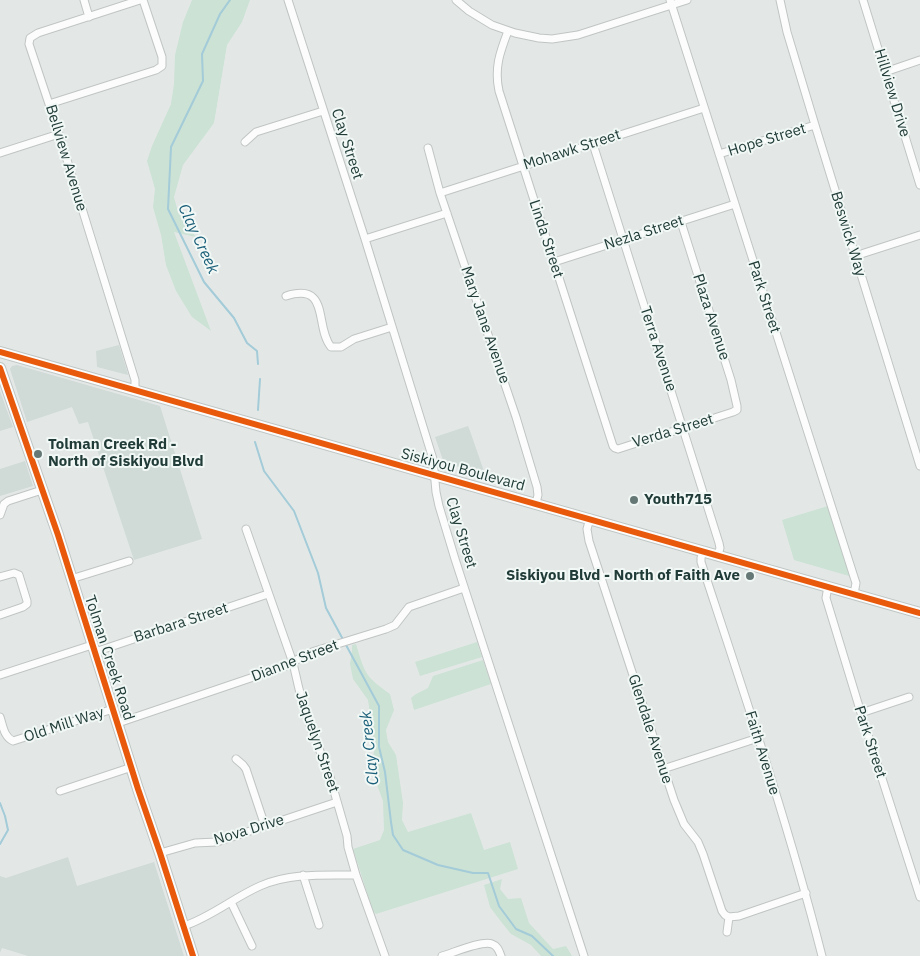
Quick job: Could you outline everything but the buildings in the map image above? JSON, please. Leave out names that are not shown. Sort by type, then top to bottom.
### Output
[{"type":"main road","name":"Siskiyou Boulevard","points":[[0,352],[920,612]]},
{"type":"main road","points":[[16,417],[17,404],[6,368],[9,361],[21,358]]},
{"type":"main road","name":"Tolman Creek Road","points":[[0,368],[58,535],[193,956]]},
{"type":"street","points":[[84,0],[89,17]]},
{"type":"street","points":[[49,104],[156,70],[162,66],[162,57],[141,0]]},
{"type":"street","name":"Bellview Avenue","points":[[134,390],[135,380],[59,134],[29,44],[30,38],[38,33],[141,0]]},
{"type":"street","name":"Clay Street","points":[[288,0],[365,239],[433,460],[438,506],[584,956]]},
{"type":"street","points":[[456,0],[484,21],[508,31],[552,39],[578,35],[671,3],[687,0]]},
{"type":"street","name":"Beswick Way","points":[[780,0],[787,32],[815,126],[920,466]]},
{"type":"street","name":"Hillview Drive","points":[[863,0],[920,185]]},
{"type":"street","name":"Park Street","points":[[671,3],[854,577],[856,584],[854,594]]},
{"type":"street","name":"Linda Street","points":[[508,31],[496,72],[499,91],[613,446]]},
{"type":"street","points":[[885,72],[920,60]]},
{"type":"street","name":"Mohawk Street","points":[[440,193],[704,108]]},
{"type":"street","points":[[245,142],[256,132],[323,111]]},
{"type":"street","name":"Hope Street","points":[[719,154],[815,126]]},
{"type":"street","points":[[0,153],[59,134]]},
{"type":"street","name":"Terra Avenue","points":[[592,144],[719,543],[718,555]]},
{"type":"street","name":"Mary Jane Avenue","points":[[428,148],[440,193],[516,417],[537,487],[536,503]]},
{"type":"street","name":"Nezla Street","points":[[554,262],[735,204]]},
{"type":"street","points":[[365,239],[447,213]]},
{"type":"street","name":"Plaza Avenue","points":[[681,222],[735,393],[737,410],[733,412]]},
{"type":"street","points":[[855,256],[920,236]]},
{"type":"street","points":[[286,296],[304,294],[315,299],[326,340],[331,347],[341,347],[354,338],[392,327]]},
{"type":"street","name":"Verda Street","points":[[613,446],[618,449],[733,412]]},
{"type":"street","points":[[0,515],[4,504],[8,501],[42,490]]},
{"type":"street","name":"Glendale Avenue","points":[[590,518],[587,529],[589,541],[663,769],[684,824],[698,842],[703,854],[722,911],[729,917]]},
{"type":"street","name":"Jaquelyn Street","points":[[246,529],[293,663],[309,723],[330,777],[356,875],[385,956]]},
{"type":"street","name":"Faith Avenue","points":[[703,551],[701,562],[806,893],[822,956]]},
{"type":"street","points":[[71,579],[129,561]]},
{"type":"street","points":[[0,577],[17,574],[24,589],[27,602],[25,606],[0,615]]},
{"type":"street","name":"Park Street","points":[[828,586],[826,598],[920,897]]},
{"type":"street","name":"Dianne Street","points":[[118,723],[286,666],[315,651],[386,630],[396,625],[409,607],[464,588]]},
{"type":"street","name":"Barbara Street","points":[[0,675],[93,649],[268,594]]},
{"type":"street","points":[[861,713],[909,697]]},
{"type":"street","name":"Old Mill Way","points":[[0,717],[8,739],[13,741],[113,709]]},
{"type":"street","points":[[663,769],[758,738]]},
{"type":"street","points":[[236,759],[246,769],[265,826]]},
{"type":"street","points":[[60,791],[132,767]]},
{"type":"street","name":"Nova Drive","points":[[160,853],[195,842],[217,842],[337,802]]},
{"type":"street","points":[[184,926],[208,916],[261,885],[279,879],[303,875],[356,875]]},
{"type":"street","points":[[303,875],[320,925]]},
{"type":"street","points":[[727,932],[729,917],[739,916],[806,893]]},
{"type":"street","points":[[231,902],[252,946]]},
{"type":"street","points":[[442,956],[479,944],[489,943],[499,949],[501,956]]},
{"type":"shaded area","points":[[119,345],[128,375],[97,367],[96,351]]},
{"type":"shaded area","points":[[17,365],[160,406],[202,539],[134,560],[88,422],[79,424],[72,407],[27,422],[10,369],[12,366]]},
{"type":"shaded area","points":[[0,391],[13,427],[0,431]]},
{"type":"shaded area","points":[[468,426],[485,474],[444,463],[435,437]]},
{"type":"shaded area","points":[[25,461],[33,486],[0,496],[0,469]]},
{"type":"shaded area","points":[[68,857],[77,886],[154,862],[184,956],[28,956],[2,948],[0,953],[0,876],[6,878]]},
{"type":"green space","points":[[192,0],[250,0],[242,22],[227,45],[214,123],[183,165],[174,197],[178,212],[196,237],[174,232],[211,331],[192,317],[176,291],[166,265],[161,235],[153,207],[155,189],[147,161],[171,104],[175,55],[183,22]]},
{"type":"green space","points":[[828,506],[849,576],[794,560],[782,520]]},
{"type":"green space","points":[[477,642],[482,657],[420,676],[415,662]]},
{"type":"green space","points":[[356,644],[368,675],[390,694],[394,710],[386,730],[388,742],[396,755],[403,803],[402,820],[408,832],[471,813],[484,850],[510,842],[518,869],[376,914],[373,911],[353,849],[380,840],[384,830],[383,801],[371,764],[375,748],[368,700],[353,679],[350,664],[352,645]]},
{"type":"green space","points":[[483,660],[491,684],[414,710],[411,698],[428,688],[433,676]]},
{"type":"green space","points":[[502,879],[500,889],[508,899],[521,898],[529,923],[553,949],[566,946],[572,956],[541,956],[531,945],[511,934],[490,907],[484,885]]},
{"type":"waterway","name":"Clay Creek","points":[[230,0],[220,14],[202,54],[203,81],[171,147],[168,209],[204,282],[234,318],[247,343],[257,351],[258,364]]},
{"type":"waterway","name":"Clay Creek","points":[[258,410],[260,379]]},
{"type":"waterway","name":"Clay Creek","points":[[255,442],[264,471],[294,511],[318,573],[326,608],[379,706],[379,747],[385,772],[393,835],[403,850],[438,865],[473,873],[488,873],[499,906],[516,929],[532,936],[553,956]]},
{"type":"waterway","points":[[0,803],[8,830],[0,844]]},
{"type":"cycle path","points":[[0,352],[920,613]]},
{"type":"cycle path","points":[[0,368],[58,535],[193,956]]},
{"type":"place","name":"Tolman Creek Rd - North of Siskiyou Blvd","points":[[38,454]]},
{"type":"place","name":"Youth715","points":[[634,500]]},
{"type":"place","name":"Siskiyou Blvd - North of Faith Ave","points":[[750,576]]}]
